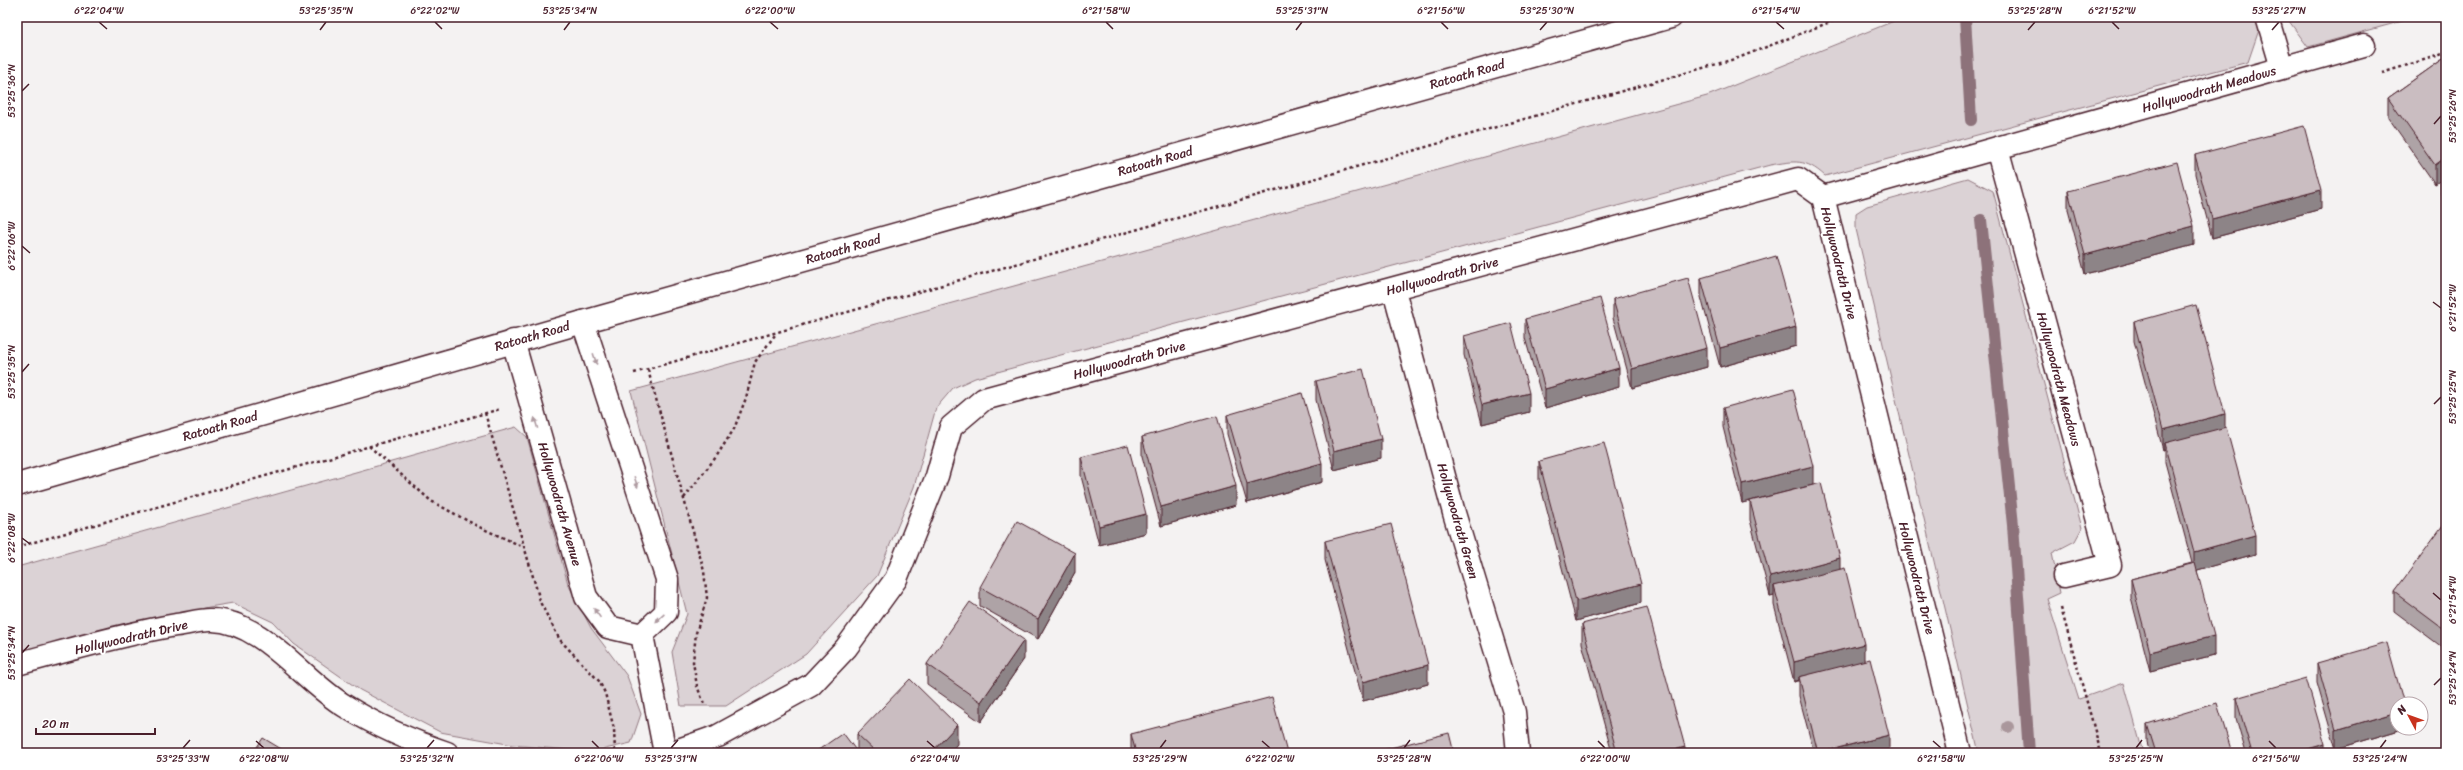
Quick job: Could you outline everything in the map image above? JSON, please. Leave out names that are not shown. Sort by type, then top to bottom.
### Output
[{"type":"street","name":"Ratoath Road","points":[[17,485],[583,322],[1671,17]]},
{"type":"street","name":"Hollywoodrath Meadows","points":[[2267,17],[2282,68]]},
{"type":"street","name":"Hollywoodrath Meadows","points":[[1823,197],[2364,45]]},
{"type":"street","name":"Hollywoodrath Meadows","points":[[1997,148],[2110,565],[2064,576]]},
{"type":"street","name":"Hollywoodrath Drive","points":[[670,753],[718,736],[811,685],[846,648],[896,578],[937,476],[951,427],[984,399],[1394,290],[1798,179],[1823,197],[1960,753]]},
{"type":"street","name":"Hollywoodrath Green","points":[[1394,290],[1454,513],[1514,712],[1518,753]]},
{"type":"street","points":[[583,322],[667,579],[666,612],[642,635],[666,753]]},
{"type":"street","name":"Hollywoodrath Avenue","points":[[513,342],[586,597],[608,627],[642,635]]},
{"type":"street","name":"Hollywoodrath Drive","points":[[17,664],[148,630],[213,620],[247,628],[277,650],[307,679],[344,706],[407,739],[447,753]]},
{"type":"path","points":[[603,382],[1738,58],[1844,17]]},
{"type":"path","points":[[684,498],[716,457],[734,429],[746,398],[755,362],[775,334]]},
{"type":"path","points":[[17,547],[530,401]]},
{"type":"path","points":[[485,413],[541,604],[549,622],[560,640],[599,681],[605,693],[614,729],[615,753]]},
{"type":"path","points":[[369,446],[431,500],[479,527],[524,547]]},
{"type":"path","points":[[2064,576],[2061,610],[2101,753]]},
{"type":"shaded area","points":[[1904,17],[2286,17],[2261,24],[2248,62],[1825,176],[1811,166],[1799,162],[1786,162],[1770,165],[975,378],[953,388],[936,408],[914,487],[877,576],[806,654],[726,706],[681,706],[672,652],[687,614],[631,391],[1707,96]]},
{"type":"shaded area","points":[[2286,17],[2417,17],[2308,47]]},
{"type":"shaded area","points":[[1968,178],[1993,191],[2082,528],[2075,541],[2052,553],[2060,593],[2047,599],[2079,699],[2124,683],[2143,753],[1979,753],[1856,229],[1856,213],[1867,206]]},
{"type":"shaded area","points":[[516,427],[527,437],[568,584],[591,628],[627,676],[641,714],[631,743],[592,752],[513,745],[440,732],[360,690],[294,644],[273,622],[233,603],[209,607],[17,655],[17,567]]},
{"type":"building","points":[[2446,57],[2446,157],[2435,165],[2388,98]]},
{"type":"building","points":[[2304,126],[2321,190],[2212,219],[2195,155]]},
{"type":"building","points":[[2177,162],[2194,226],[2085,255],[2068,191]]},
{"type":"building","points":[[2446,174],[2446,185],[2441,176]]},
{"type":"building","points":[[1776,256],[1796,327],[1720,348],[1701,278]]},
{"type":"building","points":[[1688,278],[1707,348],[1632,369],[1613,299]]},
{"type":"building","points":[[1600,298],[1619,368],[1545,389],[1525,319]]},
{"type":"building","points":[[2196,305],[2225,414],[2163,430],[2134,322]]},
{"type":"building","points":[[1511,323],[1529,393],[1482,405],[1464,336]]},
{"type":"building","points":[[1363,369],[1381,439],[1334,451],[1316,381]]},
{"type":"building","points":[[1793,389],[1813,466],[1742,484],[1723,408]]},
{"type":"building","points":[[1302,393],[1322,463],[1247,484],[1227,415]]},
{"type":"building","points":[[1217,416],[1236,486],[1161,507],[1142,437]]},
{"type":"building","points":[[2226,427],[2255,535],[2194,552],[2165,443]]},
{"type":"building","points":[[1604,443],[1641,584],[1576,601],[1539,461]]},
{"type":"building","points":[[1128,445],[1146,514],[1099,526],[1081,457]]},
{"type":"building","points":[[1821,483],[1840,558],[1770,577],[1750,501]]},
{"type":"building","points":[[1017,521],[1075,553],[1038,619],[980,587]]},
{"type":"building","points":[[1391,524],[1428,665],[1363,682],[1325,541]]},
{"type":"building","points":[[2443,526],[2446,529],[2446,631],[2394,592]]},
{"type":"building","points":[[2195,563],[2214,636],[2150,652],[2131,579]]},
{"type":"building","points":[[1845,568],[1864,644],[1794,662],[1774,586]]},
{"type":"building","points":[[970,602],[1024,640],[981,702],[927,664]]},
{"type":"building","points":[[1647,607],[1685,747],[1663,753],[1617,753],[1582,624]]},
{"type":"building","points":[[2387,643],[2402,696],[2389,696],[2389,714],[2336,730],[2317,663]]},
{"type":"building","points":[[1870,659],[1889,735],[1818,753],[1799,677]]},
{"type":"building","points":[[2306,678],[2325,744],[2294,753],[2252,753],[2236,698]]},
{"type":"building","points":[[910,679],[957,725],[931,753],[877,753],[857,734]]},
{"type":"building","points":[[1272,697],[1287,753],[1136,753],[1131,734]]},
{"type":"building","points":[[2217,703],[2232,753],[2156,753],[2147,724]]},
{"type":"building","points":[[843,733],[858,753],[814,753]]},
{"type":"building","points":[[1449,733],[1454,753],[1371,753]]},
{"type":"building","points":[[263,738],[288,753],[253,753]]},
{"type":"waterway","points":[[1965,17],[1971,120]]},
{"type":"waterway","points":[[1981,220],[2013,525],[2029,753]]}]
